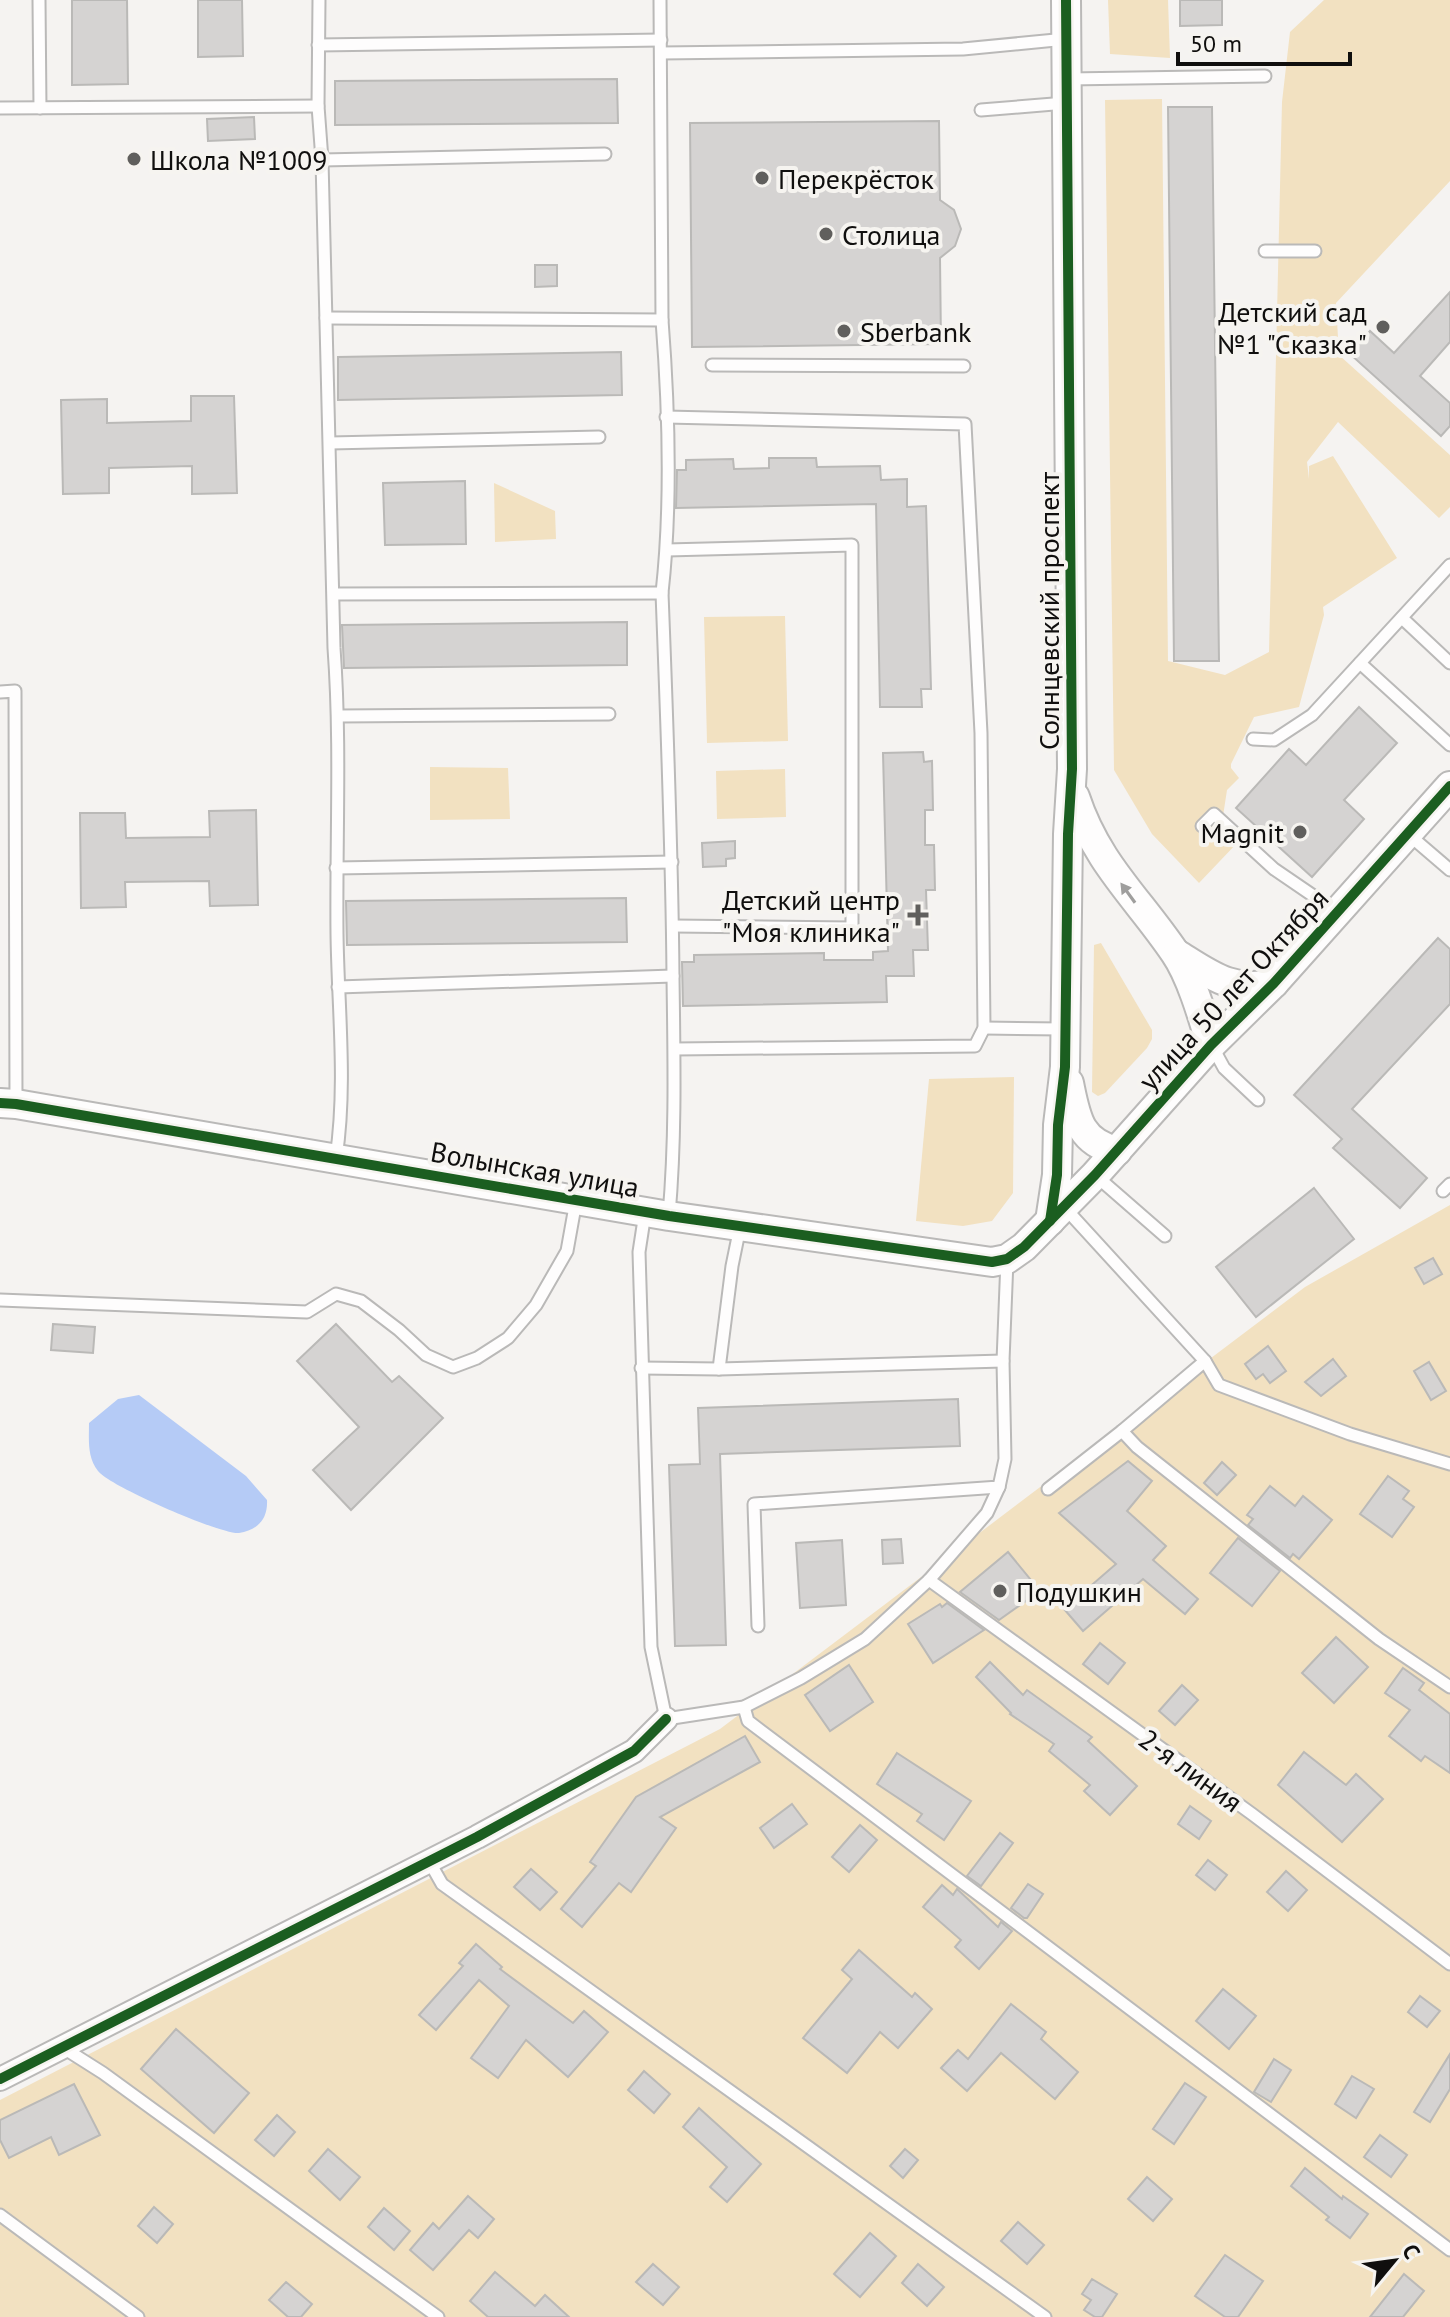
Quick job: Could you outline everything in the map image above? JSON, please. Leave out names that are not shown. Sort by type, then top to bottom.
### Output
[{"type":"street","name":"Солнцевский проспект","points":[[1057,1214],[1058,1125],[1065,1067],[1072,769],[1066,0]]},
{"type":"street","points":[[1072,769],[1074,794],[1083,821],[1135,903],[1177,954],[1201,1011],[1211,1045]]},
{"type":"street","name":"улица 50 лет Октября","points":[[1057,1214],[1211,1045],[1274,983],[1450,786]]},
{"type":"street","points":[[1177,954],[1225,982],[1240,987],[1256,988],[1274,983]]},
{"type":"street","points":[[1065,1067],[1076,1114],[1087,1137],[1100,1147],[1117,1151]]},
{"type":"street","name":"Волынская улица","points":[[8,1103],[740,1227],[992,1262],[1007,1259]]},
{"type":"street","points":[[1007,1259],[1024,1247],[1057,1214]]},
{"type":"street","points":[[0,2079],[429,1861],[634,1751],[666,1719]]},
{"type":"lane","points":[[39,0],[40,108]]},
{"type":"lane","points":[[319,0],[318,106],[339,716],[336,868],[341,1110],[336,1159]]},
{"type":"lane","points":[[660,0],[667,550],[662,593],[672,862],[674,1125],[657,1214],[639,1252],[651,1647],[666,1719],[744,1707],[801,1678],[865,1639],[929,1580],[987,1513],[999,1487],[1005,1459],[1003,1361],[1007,1259]]},
{"type":"lane","points":[[661,53],[963,49],[1066,39]]},
{"type":"lane","points":[[318,45],[661,40]]},
{"type":"lane","points":[[981,110],[1067,91],[1265,76]]},
{"type":"lane","points":[[0,108],[318,106]]},
{"type":"lane","points":[[322,160],[605,154]]},
{"type":"lane","points":[[1265,251],[1315,251]]},
{"type":"lane","points":[[326,318],[662,320]]},
{"type":"lane","points":[[712,365],[964,366]]},
{"type":"lane","points":[[666,417],[965,424],[981,733],[984,1028],[975,1046],[675,1049]]},
{"type":"lane","points":[[330,443],[599,437]]},
{"type":"lane","points":[[667,550],[852,545],[852,928],[673,926]]},
{"type":"lane","points":[[1253,739],[1274,740],[1312,715],[1450,565]]},
{"type":"lane","points":[[334,594],[662,593]]},
{"type":"lane","points":[[1402,618],[1450,663]]},
{"type":"lane","points":[[1360,663],[1450,745]]},
{"type":"lane","points":[[0,692],[15,691],[16,821],[8,1103]]},
{"type":"lane","points":[[339,716],[609,714]]},
{"type":"lane","points":[[1202,826],[1214,814],[1274,869],[1338,913]]},
{"type":"lane","points":[[0,822],[16,821]]},
{"type":"lane","points":[[1407,833],[1450,870]]},
{"type":"lane","points":[[336,868],[672,862]]},
{"type":"lane","points":[[338,987],[673,976]]},
{"type":"lane","points":[[984,1028],[1064,1029]]},
{"type":"lane","points":[[1211,1045],[1224,1068],[1258,1100]]},
{"type":"lane","points":[[1095,1175],[1165,1236]]},
{"type":"lane","points":[[0,1300],[307,1312],[336,1294],[361,1301],[426,1355],[453,1367],[477,1358],[508,1338],[536,1305],[567,1251],[576,1200]]},
{"type":"lane","points":[[1057,1214],[1205,1361],[1219,1385],[1350,1434],[1450,1464]]},
{"type":"lane","points":[[719,1369],[740,1227]]},
{"type":"lane","points":[[641,1368],[719,1369],[1003,1361]]},
{"type":"lane","points":[[1048,1489],[1205,1361]]},
{"type":"lane","points":[[1122,1431],[1137,1447],[1379,1639],[1450,1687]]},
{"type":"lane","points":[[758,1626],[754,1504],[999,1487]]},
{"type":"lane","name":"2-я линия","points":[[929,1580],[1252,1814],[1450,1964]]},
{"type":"lane","points":[[744,1707],[748,1721],[1450,2250]]},
{"type":"lane","points":[[429,1861],[442,1884],[1045,2317]]},
{"type":"lane","points":[[62,2046],[438,2317]]},
{"type":"lane","points":[[0,2215],[138,2317]]},
{"type":"shaded area","points":[[1108,0],[1168,0],[1170,58],[1110,54]]},
{"type":"shaded area","points":[[1324,0],[1450,0],[1450,181],[1336,303],[1339,355],[1450,455],[1450,507],[1439,518],[1338,422],[1307,462],[1309,479],[1309,466],[1333,456],[1397,558],[1323,607],[1324,615],[1299,707],[1254,717],[1231,764],[1239,778],[1227,790],[1223,816],[1239,841],[1199,883],[1152,834],[1114,770],[1105,100],[1162,99],[1168,661],[1225,675],[1269,652],[1282,102],[1290,32]]},
{"type":"shaded area","points":[[494,483],[555,511],[556,539],[495,542]]},
{"type":"shaded area","points":[[785,616],[788,741],[707,743],[704,617]]},
{"type":"shaded area","points":[[430,767],[508,768],[510,819],[430,820]]},
{"type":"shaded area","points":[[785,769],[786,817],[717,819],[716,771]]},
{"type":"shaded area","points":[[1101,943],[1152,1030],[1152,1039],[1105,1093],[1098,1096],[1092,1092],[1094,945]]},
{"type":"shaded area","points":[[1014,1077],[1013,1193],[992,1221],[963,1226],[916,1221],[929,1079]]},
{"type":"shaded area","points":[[1450,1205],[1450,2317],[0,2317],[0,2100],[720,1729],[1305,1287]]},
{"type":"water","points":[[139,1395],[246,1476],[267,1500],[264,1518],[256,1526],[239,1533],[211,1526],[143,1498],[98,1471],[90,1454],[89,1423],[118,1399]]},
{"type":"building","points":[[72,0],[127,0],[128,84],[72,85]]},
{"type":"building","points":[[198,0],[242,0],[243,56],[198,57]]},
{"type":"building","points":[[1180,0],[1222,0],[1222,25],[1180,26]]},
{"type":"building","points":[[617,79],[618,123],[335,125],[335,81]]},
{"type":"building","points":[[1168,107],[1212,107],[1219,661],[1174,661]]},
{"type":"building","points":[[254,117],[255,139],[208,141],[207,119]]},
{"type":"building","name":"Столица","points":[[939,121],[940,200],[954,210],[961,229],[955,246],[940,258],[941,344],[692,347],[690,123]]},
{"type":"building","points":[[535,265],[557,265],[557,286],[535,287]]},
{"type":"building","points":[[1450,292],[1450,342],[1420,376],[1450,403],[1450,426],[1441,436],[1350,354],[1370,331],[1394,353]]},
{"type":"building","points":[[621,352],[622,395],[338,400],[338,357]]},
{"type":"building","points":[[191,396],[234,396],[237,493],[192,494],[192,466],[109,468],[109,493],[63,494],[61,400],[107,399],[107,423],[191,421]]},
{"type":"building","points":[[769,458],[816,458],[817,467],[880,466],[881,480],[907,479],[907,507],[926,506],[931,689],[921,689],[922,707],[880,707],[876,504],[676,508],[677,470],[686,470],[686,460],[733,459],[734,469],[769,468]]},
{"type":"building","points":[[465,481],[466,544],[385,545],[383,483]]},
{"type":"building","points":[[627,622],[627,665],[344,668],[342,625]]},
{"type":"building","points":[[1359,707],[1397,743],[1344,800],[1364,819],[1312,877],[1236,808],[1289,749],[1306,765]]},
{"type":"building","points":[[923,752],[924,762],[932,761],[933,810],[925,810],[925,845],[934,845],[935,890],[926,890],[928,950],[913,950],[914,976],[886,976],[887,1002],[683,1006],[682,962],[694,962],[694,955],[824,953],[824,960],[873,960],[873,952],[888,951],[883,753]]},
{"type":"building","points":[[256,810],[258,905],[210,906],[209,881],[125,882],[126,907],[81,908],[80,813],[125,813],[126,838],[210,837],[209,811]]},
{"type":"building","points":[[735,841],[735,858],[726,859],[726,866],[703,867],[702,843]]},
{"type":"building","points":[[626,898],[627,942],[347,945],[346,901]]},
{"type":"building","points":[[1438,938],[1450,949],[1450,1004],[1352,1109],[1427,1178],[1400,1208],[1333,1148],[1342,1139],[1294,1095]]},
{"type":"building","points":[[1314,1188],[1354,1239],[1256,1317],[1216,1267]]},
{"type":"building","points":[[1433,1258],[1442,1274],[1424,1284],[1415,1268]]},
{"type":"building","points":[[53,1324],[95,1327],[93,1353],[51,1350]]},
{"type":"building","points":[[336,1324],[392,1382],[399,1376],[443,1418],[351,1510],[313,1470],[359,1427],[297,1361]]},
{"type":"building","points":[[1268,1346],[1286,1371],[1270,1383],[1263,1374],[1256,1379],[1245,1364]]},
{"type":"building","points":[[1333,1359],[1346,1376],[1321,1396],[1305,1382]]},
{"type":"building","points":[[1429,1362],[1446,1391],[1431,1400],[1414,1371]]},
{"type":"building","points":[[958,1399],[960,1446],[720,1454],[726,1645],[675,1646],[669,1465],[700,1464],[698,1408]]},
{"type":"building","points":[[1128,1461],[1152,1481],[1127,1511],[1166,1546],[1153,1560],[1198,1599],[1185,1614],[1143,1579],[1083,1631],[1064,1609],[1116,1564],[1059,1513]]},
{"type":"building","points":[[1222,1462],[1236,1475],[1217,1495],[1204,1483]]},
{"type":"building","points":[[1388,1476],[1409,1491],[1403,1499],[1414,1507],[1392,1537],[1360,1514]]},
{"type":"building","points":[[1270,1486],[1295,1506],[1303,1496],[1332,1520],[1299,1559],[1293,1554],[1290,1558],[1248,1525],[1253,1519],[1247,1515]]},
{"type":"building","points":[[1238,1538],[1280,1571],[1252,1606],[1210,1573]]},
{"type":"building","points":[[901,1539],[903,1563],[883,1564],[882,1540]]},
{"type":"building","points":[[842,1540],[846,1605],[800,1608],[796,1543]]},
{"type":"building","name":"Подушкин","points":[[1008,1552],[1040,1591],[999,1620],[960,1592]]},
{"type":"building","points":[[947,1603],[984,1630],[933,1663],[908,1624],[940,1604],[942,1607]]},
{"type":"building","points":[[1336,1637],[1368,1667],[1334,1703],[1302,1673]]},
{"type":"building","points":[[1100,1643],[1125,1663],[1108,1684],[1083,1664]]},
{"type":"building","points":[[990,1662],[1023,1695],[1027,1690],[1092,1737],[1088,1741],[1137,1786],[1110,1815],[1084,1791],[1090,1785],[1049,1751],[1054,1744],[1010,1714],[976,1677]]},
{"type":"building","points":[[849,1665],[873,1702],[830,1731],[805,1695]]},
{"type":"building","points":[[1403,1668],[1424,1683],[1419,1690],[1450,1714],[1450,1773],[1425,1756],[1421,1761],[1389,1736],[1410,1710],[1385,1693]]},
{"type":"building","points":[[1182,1685],[1198,1700],[1175,1725],[1159,1711]]},
{"type":"building","points":[[745,1736],[760,1762],[660,1817],[676,1828],[631,1892],[619,1883],[582,1927],[561,1909],[596,1866],[590,1862],[636,1797]]},
{"type":"building","points":[[1304,1752],[1346,1785],[1356,1774],[1383,1799],[1342,1842],[1278,1785]]},
{"type":"building","points":[[897,1753],[971,1801],[944,1840],[917,1821],[922,1814],[877,1784]]},
{"type":"building","points":[[792,1804],[807,1824],[774,1848],[760,1828]]},
{"type":"building","points":[[1190,1806],[1211,1821],[1199,1839],[1178,1824]]},
{"type":"building","points":[[860,1825],[877,1840],[849,1872],[832,1857]]},
{"type":"building","points":[[1000,1833],[1013,1843],[981,1886],[967,1876]]},
{"type":"building","points":[[1208,1860],[1227,1875],[1215,1890],[1196,1875]]},
{"type":"building","points":[[531,1869],[557,1892],[540,1910],[514,1887]]},
{"type":"building","points":[[1286,1871],[1307,1890],[1288,1911],[1267,1892]]},
{"type":"building","points":[[1028,1884],[1043,1894],[1024,1918],[1011,1908]]},
{"type":"building","points":[[942,1885],[953,1895],[957,1889],[998,1927],[1001,1922],[1012,1931],[979,1969],[955,1947],[961,1940],[923,1907]]},
{"type":"building","points":[[476,1944],[502,1967],[500,1969],[573,2023],[584,2011],[608,2032],[568,2077],[526,2040],[498,2078],[471,2058],[509,2006],[479,1980],[436,2030],[419,2015],[463,1966],[459,1963]]},
{"type":"building","points":[[859,1950],[912,1997],[915,1993],[932,2009],[898,2048],[880,2032],[847,2073],[803,2038],[852,1979],[842,1970]]},
{"type":"building","points":[[1223,1989],[1256,2016],[1229,2049],[1196,2021]]},
{"type":"building","points":[[1420,1996],[1440,2011],[1427,2027],[1408,2012]]},
{"type":"building","points":[[1011,2004],[1046,2032],[1041,2039],[1078,2072],[1055,2099],[1001,2053],[967,2091],[941,2068],[958,2050],[968,2059]]},
{"type":"building","points":[[176,2029],[249,2093],[214,2133],[141,2069]]},
{"type":"building","points":[[1450,2054],[1450,2089],[1430,2122],[1414,2112]]},
{"type":"building","points":[[1274,2059],[1291,2070],[1271,2102],[1254,2092]]},
{"type":"building","points":[[644,2071],[670,2094],[654,2113],[628,2090]]},
{"type":"building","points":[[1352,2076],[1374,2089],[1356,2118],[1335,2104]]},
{"type":"building","points":[[1185,2083],[1206,2097],[1174,2144],[1153,2129]]},
{"type":"building","points":[[74,2084],[100,2135],[59,2155],[51,2137],[9,2158],[0,2140],[0,2120]]},
{"type":"building","points":[[699,2108],[761,2164],[727,2202],[710,2187],[727,2167],[683,2127]]},
{"type":"building","points":[[277,2115],[295,2132],[274,2156],[255,2140]]},
{"type":"building","points":[[1380,2135],[1407,2155],[1391,2177],[1364,2157]]},
{"type":"building","points":[[328,2149],[360,2177],[340,2200],[309,2171]]},
{"type":"building","points":[[905,2149],[918,2160],[903,2178],[890,2166]]},
{"type":"building","points":[[1305,2168],[1342,2199],[1343,2196],[1368,2214],[1350,2238],[1291,2186]]},
{"type":"building","points":[[1147,2177],[1172,2199],[1153,2221],[1128,2199]]},
{"type":"building","points":[[468,2196],[494,2219],[478,2238],[469,2230],[433,2270],[410,2250],[433,2223],[439,2229]]},
{"type":"building","points":[[154,2207],[173,2224],[157,2243],[138,2226]]},
{"type":"building","points":[[384,2208],[410,2231],[394,2250],[368,2227]]},
{"type":"building","points":[[1018,2222],[1044,2245],[1027,2264],[1001,2241]]},
{"type":"building","points":[[870,2233],[896,2256],[860,2297],[834,2274]]},
{"type":"building","points":[[1225,2255],[1263,2281],[1238,2317],[1225,2317],[1195,2296]]},
{"type":"building","points":[[653,2264],[679,2287],[663,2305],[636,2282]]},
{"type":"building","points":[[918,2264],[944,2287],[927,2306],[902,2283]]},
{"type":"building","points":[[495,2272],[535,2306],[545,2295],[569,2317],[488,2317],[470,2301]]},
{"type":"building","points":[[1404,2274],[1424,2291],[1403,2317],[1370,2317]]},
{"type":"building","points":[[1092,2279],[1117,2294],[1102,2317],[1095,2317],[1084,2310],[1091,2300],[1082,2294]]},
{"type":"building","points":[[286,2282],[312,2304],[301,2317],[288,2317],[269,2300]]},
{"type":"cycle path","points":[[1050,1221],[1057,1175],[1058,1125],[1065,1067],[1068,834],[1072,769],[1066,0]]},
{"type":"cycle path","points":[[0,1103],[669,1216],[992,1262],[1007,1259],[1024,1247],[1095,1175],[1211,1045],[1274,983],[1450,786]]},
{"type":"cycle path","points":[[0,2079],[477,1837],[634,1751],[666,1719]]},
{"type":"place","name":"Школа №1009","points":[[134,159]]},
{"type":"place","name":"Перекрёсток","points":[[762,178]]},
{"type":"place","name":"Столица","points":[[826,234]]},
{"type":"place","name":"Детский сад №1 \"Сказка\"","points":[[1383,327]]},
{"type":"place","name":"Sberbank","points":[[844,331]]},
{"type":"place","name":"Magnit","points":[[1300,832]]},
{"type":"place","name":"Детский центр \"Моя клиника\"","points":[[918,915]]},
{"type":"place","name":"Подушкин","points":[[1000,1591]]}]
